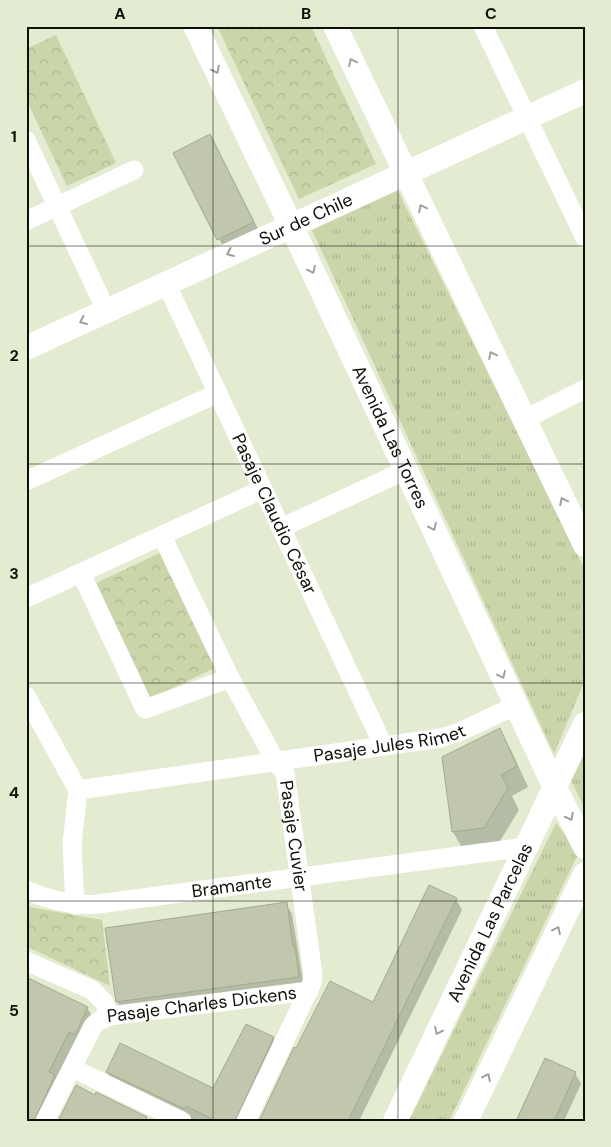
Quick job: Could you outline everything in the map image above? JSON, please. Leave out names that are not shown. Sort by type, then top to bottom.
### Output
[{"type":"street","name":"Avenida Las Torres","points":[[195,26],[555,788],[585,847]]},
{"type":"street","points":[[335,26],[585,545]]},
{"type":"street","points":[[483,26],[583,232]]},
{"type":"street","name":"Sur de Chile","points":[[26,348],[585,92]]},
{"type":"street","points":[[26,140],[106,310]]},
{"type":"street","points":[[26,221],[134,170]]},
{"type":"street","name":"Pasaje Claudio César","points":[[166,283],[383,746]]},
{"type":"street","points":[[524,420],[585,389]]},
{"type":"street","points":[[26,481],[218,394]]},
{"type":"street","points":[[281,528],[406,470]]},
{"type":"street","points":[[26,598],[263,489]]},
{"type":"street","name":"Pasaje Cuvier","points":[[162,536],[230,678],[276,762],[285,773],[313,974],[309,990],[246,1121]]},
{"type":"street","points":[[81,573],[145,709],[230,678]]},
{"type":"street","points":[[26,696],[78,790],[72,844],[76,905]]},
{"type":"street","name":"Pasaje Jules Rimet","points":[[78,790],[440,738],[457,733],[517,705]]},
{"type":"street","name":"Avenida Las Parcelas","points":[[395,1121],[585,724]]},
{"type":"street","name":"Bramante","points":[[26,890],[40,897],[76,905],[98,904],[526,847]]},
{"type":"street","points":[[466,1121],[585,874]]},
{"type":"street","name":"Pasaje Charles Dickens","points":[[26,961],[92,990],[104,1002],[109,1016],[309,990]]},
{"type":"street","points":[[45,1121],[93,1026],[109,1016]]},
{"type":"street","points":[[72,1068],[182,1121]]},
{"type":"green space","points":[[217,26],[311,26],[376,164],[299,199]]},
{"type":"green space","points":[[56,35],[116,163],[67,186],[26,99],[26,49]]},
{"type":"green space","points":[[396,187],[585,570],[585,680],[554,754],[312,230]]},
{"type":"green space","points":[[164,551],[219,666],[149,699],[94,584]]},
{"type":"green space","points":[[585,752],[585,810],[571,780]]},
{"type":"green space","points":[[556,823],[579,852],[449,1121],[409,1121]]},
{"type":"green space","points":[[29,907],[102,920],[110,986],[26,946],[26,914]]},
{"type":"building","points":[[210,134],[254,222],[217,240],[173,153]]},
{"type":"building","points":[[500,728],[517,766],[501,775],[508,788],[484,828],[452,832],[442,757]]},
{"type":"building","points":[[429,885],[457,898],[348,1121],[259,1121],[294,1047],[296,1048],[330,981],[373,1002]]},
{"type":"building","points":[[287,902],[299,977],[116,1002],[105,928]]},
{"type":"building","points":[[26,977],[88,1007],[75,1035],[69,1032],[49,1072],[55,1075],[34,1121],[26,1121]]},
{"type":"building","points":[[246,1024],[274,1037],[235,1121],[216,1121],[186,1106],[185,1109],[106,1072],[120,1043],[213,1088]]},
{"type":"building","points":[[545,1058],[576,1072],[554,1121],[516,1121]]},
{"type":"building","points":[[76,1085],[95,1095],[96,1092],[147,1117],[146,1121],[58,1121]]}]
